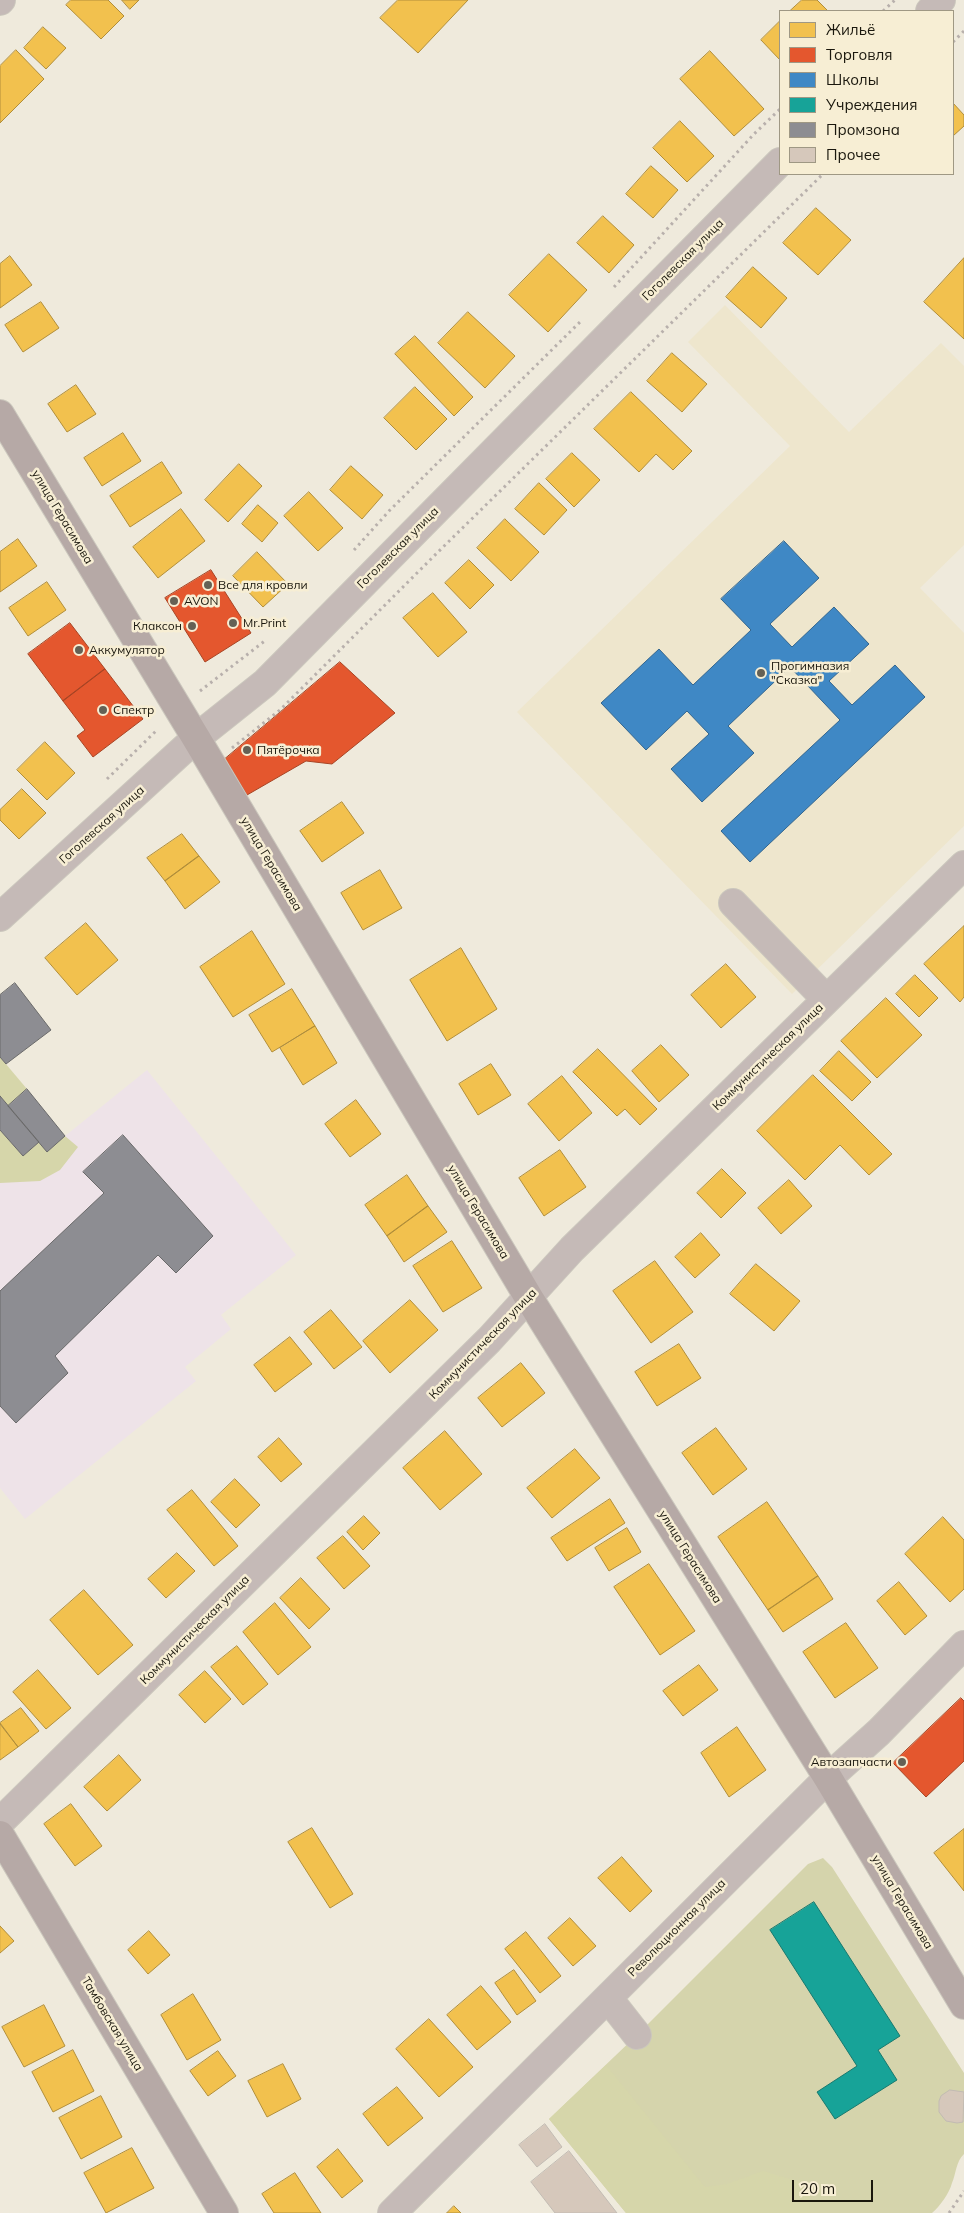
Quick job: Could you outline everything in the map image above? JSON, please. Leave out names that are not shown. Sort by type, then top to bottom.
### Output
[{"type":"main road","name":"улица Герасимова","points":[[0,414],[196,738],[529,1298],[828,1778],[964,2005]]},
{"type":"main road","name":"Тамбовская улица","points":[[0,1835],[224,2213]]},
{"type":"street","points":[[931,10],[941,0]]},
{"type":"street","name":"Гоголевская улица","points":[[0,918],[196,738],[264,683],[779,163]]},
{"type":"street","name":"Коммунистическая улица","points":[[0,1822],[489,1340],[529,1298],[572,1248],[964,865]]},
{"type":"street","points":[[733,903],[826,999]]},
{"type":"street","name":"Революционная улица","points":[[392,2213],[828,1778],[879,1732],[964,1645]]},
{"type":"street","points":[[608,1998],[637,2035]]},
{"type":"path","points":[[884,10],[895,0]]},
{"type":"path","points":[[954,41],[964,31]]},
{"type":"path","points":[[609,293],[754,134],[779,111]]},
{"type":"path","points":[[351,554],[390,510],[588,314]]},
{"type":"path","points":[[103,783],[178,708],[270,637]]},
{"type":"path","points":[[949,2213],[964,2191]]},
{"type":"shaded area","name":"Прогимназия \"Сказка\"","points":[[725,305],[849,432],[941,343],[964,366],[964,545],[920,588],[964,633],[964,826],[792,994],[517,712],[790,446],[688,342]]},
{"type":"shaded area","points":[[0,1057],[65,1136],[147,1070],[296,1255],[221,1315],[231,1329],[185,1367],[196,1381],[25,1519],[0,1488]]},
{"type":"green space","points":[[0,1057],[27,1089],[8,1106],[0,1096]]},
{"type":"green space","points":[[0,1130],[23,1156],[39,1142],[47,1152],[65,1136],[78,1147],[60,1170],[40,1181],[0,1183]]},
{"type":"green space","points":[[823,1858],[832,1867],[964,2073],[964,2154],[958,2164],[951,2187],[932,2213],[626,2213],[549,2119],[637,2035],[808,1864]]},
{"type":"green space","points":[[606,2065],[705,2187],[727,2184],[763,2171],[809,2185],[810,2213],[626,2213],[549,2119]]},
{"type":"building: Жильё","points":[[71,0],[108,0],[124,16],[101,39],[66,5]]},
{"type":"building: Жильё","points":[[122,0],[139,0],[130,9]]},
{"type":"building: Жильё","points":[[398,0],[468,0],[418,53],[380,18]]},
{"type":"building: Жильё","points":[[802,0],[817,0],[827,10],[791,10]]},
{"type":"building: Жильё","points":[[779,22],[779,59],[761,40]]},
{"type":"building: Жильё","points":[[43,27],[66,48],[46,69],[24,48]]},
{"type":"building: Жильё","points":[[16,50],[44,79],[0,123],[0,66]]},
{"type":"building: Жильё","points":[[710,51],[764,109],[734,136],[680,79]]},
{"type":"building: Жильё","points":[[954,104],[964,115],[964,126],[954,135]]},
{"type":"building: Жильё","points":[[680,121],[714,156],[687,182],[653,148]]},
{"type":"building: Жильё","points":[[651,166],[678,190],[653,218],[626,194]]},
{"type":"building: Жильё","points":[[816,208],[851,240],[818,275],[783,243]]},
{"type":"building: Жильё","points":[[603,216],[634,245],[609,273],[577,243]]},
{"type":"building: Жильё","points":[[549,254],[587,290],[548,332],[509,295]]},
{"type":"building: Жильё","points":[[10,256],[32,285],[0,308],[0,264]]},
{"type":"building: Жильё","points":[[964,258],[964,339],[924,302]]},
{"type":"building: Жильё","points":[[753,267],[787,298],[761,328],[726,297]]},
{"type":"building: Жильё","points":[[41,302],[59,328],[23,352],[5,325]]},
{"type":"building: Жильё","points":[[468,312],[515,356],[485,388],[438,343]]},
{"type":"building: Жильё","points":[[415,336],[473,397],[454,416],[395,354]]},
{"type":"building: Жильё","points":[[672,353],[707,384],[682,412],[647,381]]},
{"type":"building: Жильё","points":[[76,385],[96,414],[67,432],[48,404]]},
{"type":"building: Жильё","points":[[415,387],[447,419],[416,450],[384,418]]},
{"type":"building: Жильё","points":[[631,392],[692,451],[673,470],[656,454],[639,472],[594,429]]},
{"type":"building: Жильё","points":[[123,433],[141,461],[102,486],[84,458]]},
{"type":"building: Жильё","points":[[572,453],[600,480],[574,507],[546,479]]},
{"type":"building: Жильё","points":[[162,462],[182,493],[130,527],[110,496]]},
{"type":"building: Жильё","points":[[239,464],[262,486],[228,522],[205,500]]},
{"type":"building: Жильё","points":[[351,466],[383,495],[362,519],[330,490]]},
{"type":"building: Жильё","points":[[539,483],[567,510],[544,535],[515,509]]},
{"type":"building: Жильё","points":[[309,492],[343,528],[318,551],[284,516]]},
{"type":"building: Жильё","points":[[258,505],[278,523],[262,542],[242,524]]},
{"type":"building: Жильё","points":[[181,509],[205,541],[158,578],[133,547]]},
{"type":"building: Жильё","points":[[505,519],[539,552],[511,581],[477,548]]},
{"type":"building: Жильё","points":[[18,539],[37,566],[0,592],[0,552]]},
{"type":"building: Жильё","points":[[257,552],[288,584],[263,607],[233,576]]},
{"type":"building: Жильё","points":[[469,560],[494,585],[470,609],[445,583]]},
{"type":"building: Жильё","points":[[47,582],[66,610],[28,636],[9,608]]},
{"type":"building: Жильё","points":[[433,593],[467,632],[438,657],[403,618]]},
{"type":"building: Жильё","points":[[45,742],[75,773],[47,800],[17,770]]},
{"type":"building: Жильё","points":[[22,789],[46,813],[19,839],[0,820],[0,810]]},
{"type":"building: Жильё","points":[[342,802],[364,833],[322,862],[300,831]]},
{"type":"building: Жильё","points":[[182,834],[199,856],[165,881],[147,858]]},
{"type":"building: Жильё","points":[[199,856],[220,882],[185,909],[165,881]]},
{"type":"building: Жильё","points":[[380,870],[402,908],[363,930],[341,893]]},
{"type":"building: Жильё","points":[[86,923],[118,960],[77,995],[45,958]]},
{"type":"building: Жильё","points":[[964,926],[964,997],[960,1002],[924,964]]},
{"type":"building: Жильё","points":[[252,931],[285,984],[233,1017],[200,967]]},
{"type":"building: Жильё","points":[[461,948],[497,1009],[447,1041],[410,980]]},
{"type":"building: Жильё","points":[[726,964],[756,997],[721,1028],[691,995]]},
{"type":"building: Жильё","points":[[915,975],[938,998],[919,1017],[896,994]]},
{"type":"building: Жильё","points":[[292,989],[315,1026],[272,1052],[249,1015]]},
{"type":"building: Жильё","points":[[886,998],[922,1035],[877,1078],[841,1041]]},
{"type":"building: Жильё","points":[[315,1026],[337,1063],[303,1085],[280,1048]]},
{"type":"building: Жильё","points":[[661,1045],[689,1075],[659,1102],[632,1071]]},
{"type":"building: Жильё","points":[[598,1049],[657,1109],[640,1125],[625,1109],[617,1116],[573,1072]]},
{"type":"building: Жильё","points":[[839,1051],[871,1082],[852,1101],[820,1071]]},
{"type":"building: Жильё","points":[[491,1064],[511,1095],[478,1115],[459,1084]]},
{"type":"building: Жильё","points":[[813,1075],[892,1154],[869,1175],[840,1145],[805,1180],[757,1131]]},
{"type":"building: Жильё","points":[[562,1076],[592,1113],[559,1141],[528,1104]]},
{"type":"building: Жильё","points":[[356,1100],[381,1134],[350,1157],[325,1124]]},
{"type":"building: Жильё","points":[[560,1150],[586,1187],[544,1216],[519,1178]]},
{"type":"building: Жильё","points":[[722,1169],[746,1193],[721,1218],[697,1193]]},
{"type":"building: Жильё","points":[[407,1175],[428,1206],[387,1236],[365,1205]]},
{"type":"building: Жильё","points":[[789,1180],[812,1206],[781,1234],[758,1208]]},
{"type":"building: Жильё","points":[[428,1206],[447,1232],[404,1262],[387,1236]]},
{"type":"building: Жильё","points":[[701,1233],[720,1255],[695,1278],[675,1257]]},
{"type":"building: Жильё","points":[[452,1241],[482,1288],[443,1312],[413,1266]]},
{"type":"building: Жильё","points":[[655,1261],[693,1312],[651,1343],[613,1291]]},
{"type":"building: Жильё","points":[[756,1264],[800,1301],[774,1331],[730,1294]]},
{"type":"building: Жильё","points":[[410,1300],[438,1330],[390,1373],[363,1341]]},
{"type":"building: Жильё","points":[[331,1310],[362,1347],[334,1369],[304,1332]]},
{"type":"building: Жильё","points":[[290,1337],[312,1364],[275,1392],[254,1365]]},
{"type":"building: Жильё","points":[[679,1344],[701,1378],[657,1406],[635,1372]]},
{"type":"building: Жильё","points":[[521,1363],[545,1393],[502,1427],[478,1398]]},
{"type":"building: Жильё","points":[[716,1428],[747,1469],[713,1495],[682,1453]]},
{"type":"building: Жильё","points":[[445,1431],[482,1474],[440,1510],[403,1468]]},
{"type":"building: Жильё","points":[[279,1438],[302,1464],[281,1482],[258,1457]]},
{"type":"building: Жильё","points":[[575,1449],[600,1478],[552,1518],[527,1488]]},
{"type":"building: Жильё","points":[[235,1479],[260,1505],[236,1528],[211,1502]]},
{"type":"building: Жильё","points":[[192,1490],[238,1546],[214,1566],[167,1510]]},
{"type":"building: Жильё","points":[[610,1499],[625,1523],[567,1561],[551,1538]]},
{"type":"building: Жильё","points":[[767,1502],[818,1576],[768,1610],[718,1537]]},
{"type":"building: Жильё","points":[[364,1516],[380,1533],[363,1550],[347,1532]]},
{"type":"building: Жильё","points":[[943,1517],[964,1540],[964,1589],[950,1602],[905,1554]]},
{"type":"building: Жильё","points":[[627,1528],[641,1552],[609,1571],[595,1548]]},
{"type":"building: Жильё","points":[[343,1536],[370,1566],[344,1589],[317,1558]]},
{"type":"building: Жильё","points":[[177,1553],[195,1571],[166,1598],[148,1579]]},
{"type":"building: Жильё","points":[[649,1564],[695,1631],[660,1655],[614,1587]]},
{"type":"building: Жильё","points":[[818,1576],[833,1599],[783,1632],[768,1610]]},
{"type":"building: Жильё","points":[[301,1578],[330,1609],[309,1629],[280,1598]]},
{"type":"building: Жильё","points":[[899,1582],[927,1616],[905,1635],[877,1601]]},
{"type":"building: Жильё","points":[[84,1590],[133,1645],[98,1675],[50,1620]]},
{"type":"building: Жильё","points":[[275,1603],[311,1647],[278,1675],[243,1632]]},
{"type":"building: Жильё","points":[[846,1623],[878,1668],[835,1698],[803,1652]]},
{"type":"building: Жильё","points":[[237,1646],[268,1684],[243,1705],[211,1667]]},
{"type":"building: Жильё","points":[[699,1665],[718,1690],[683,1716],[663,1691]]},
{"type":"building: Жильё","points":[[38,1670],[71,1708],[46,1729],[13,1692]]},
{"type":"building: Жильё","points":[[205,1671],[231,1699],[205,1723],[179,1695]]},
{"type":"building: Жильё","points":[[21,1708],[39,1731],[18,1747],[0,1723]]},
{"type":"building: Жильё","points":[[0,1724],[18,1747],[0,1760]]},
{"type":"building: Жильё","points":[[737,1727],[766,1770],[729,1797],[701,1753]]},
{"type":"building: Жильё","points":[[119,1755],[141,1780],[107,1811],[84,1787]]},
{"type":"building: Жильё","points":[[71,1804],[102,1846],[75,1866],[44,1824]]},
{"type":"building: Жильё","points":[[312,1828],[353,1894],[330,1908],[288,1842]]},
{"type":"building: Жильё","points":[[964,1829],[964,1891],[934,1853]]},
{"type":"building: Жильё","points":[[622,1857],[652,1891],[630,1912],[598,1878]]},
{"type":"building: Жильё","points":[[570,1918],[596,1946],[573,1966],[548,1938]]},
{"type":"building: Жильё","points":[[0,1926],[14,1941],[0,1953]]},
{"type":"building: Жильё","points":[[149,1931],[170,1955],[148,1974],[128,1950]]},
{"type":"building: Жильё","points":[[526,1932],[561,1976],[540,1993],[505,1949]]},
{"type":"building: Жильё","points":[[514,1970],[536,2001],[517,2015],[495,1983]]},
{"type":"building: Жильё","points":[[481,1986],[511,2022],[477,2050],[447,2015]]},
{"type":"building: Жильё","points":[[193,1994],[221,2040],[187,2060],[161,2015]]},
{"type":"building: Жильё","points":[[44,2005],[65,2046],[24,2067],[2,2027]]},
{"type":"building: Жильё","points":[[429,2019],[473,2067],[439,2097],[396,2049]]},
{"type":"building: Жильё","points":[[73,2050],[94,2091],[53,2112],[32,2072]]},
{"type":"building: Жильё","points":[[218,2051],[236,2076],[208,2096],[190,2071]]},
{"type":"building: Жильё","points":[[283,2064],[301,2099],[267,2117],[248,2081]]},
{"type":"building: Жильё","points":[[397,2087],[423,2118],[388,2146],[363,2114]]},
{"type":"building: Жильё","points":[[101,2096],[122,2137],[81,2159],[59,2118]]},
{"type":"building: Жильё","points":[[132,2148],[154,2188],[106,2213],[84,2173]]},
{"type":"building: Жильё","points":[[338,2149],[363,2181],[342,2198],[317,2167]]},
{"type":"building: Жильё","points":[[295,2173],[321,2213],[274,2213],[262,2194]]},
{"type":"building: Жильё","points":[[454,2206],[461,2213],[447,2213]]},
{"type":"building: Торговля","points":[[211,570],[251,633],[205,662],[165,598]]},
{"type":"building: Торговля","points":[[70,623],[105,669],[63,701],[28,654]]},
{"type":"building: Торговля","points":[[340,662],[395,713],[332,764],[306,761],[247,795],[225,759]]},
{"type":"building: Торговля","name":"Спектр","points":[[105,669],[143,719],[93,757],[77,736],[85,730],[63,701]]},
{"type":"building: Торговля","points":[[961,1698],[964,1701],[964,1761],[926,1797],[893,1763]]},
{"type":"building: Школы","points":[[784,541],[819,578],[770,624],[792,647],[834,607],[869,644],[829,681],[852,705],[895,665],[925,697],[750,862],[721,831],[840,720],[790,667],[728,726],[754,753],[702,802],[671,769],[709,734],[687,711],[646,750],[601,703],[659,649],[693,685],[751,630],[721,599]]},
{"type":"building: Учреждения","points":[[814,1902],[900,2036],[878,2050],[897,2080],[835,2119],[817,2092],[857,2066],[770,1930]]},
{"type":"building: Промзона","points":[[15,983],[51,1030],[6,1064],[0,1057],[0,995]]},
{"type":"building: Промзона","points":[[27,1089],[65,1136],[47,1152],[8,1106]]},
{"type":"building: Промзона","points":[[0,1096],[39,1142],[23,1156],[0,1130]]},
{"type":"building: Промзона","points":[[123,1135],[213,1236],[176,1273],[158,1255],[55,1356],[68,1373],[16,1423],[0,1406],[0,1291],[104,1193],[83,1172]]},
{"type":"building: Прочее","points":[[950,2090],[964,2092],[963,2122],[946,2121],[939,2112],[941,2096]]},
{"type":"building: Прочее","points":[[545,2124],[562,2147],[537,2167],[519,2145]]},
{"type":"building: Прочее","points":[[569,2151],[617,2213],[555,2213],[531,2182]]},
{"type":"place","name":"Все для кровли","points":[[208,585]]},
{"type":"place","name":"AVON","points":[[174,601]]},
{"type":"place","name":"Mr.Print","points":[[233,623]]},
{"type":"place","name":"Клаксон","points":[[192,626]]},
{"type":"place","name":"Аккумулятор","points":[[79,650]]},
{"type":"place","name":"Прогимназия \"Сказка\"","points":[[761,673]]},
{"type":"place","name":"Спектр","points":[[103,710]]},
{"type":"place","name":"Пятёрочка","points":[[247,750]]},
{"type":"place","name":"Автозапчасти","points":[[902,1762]]}]
